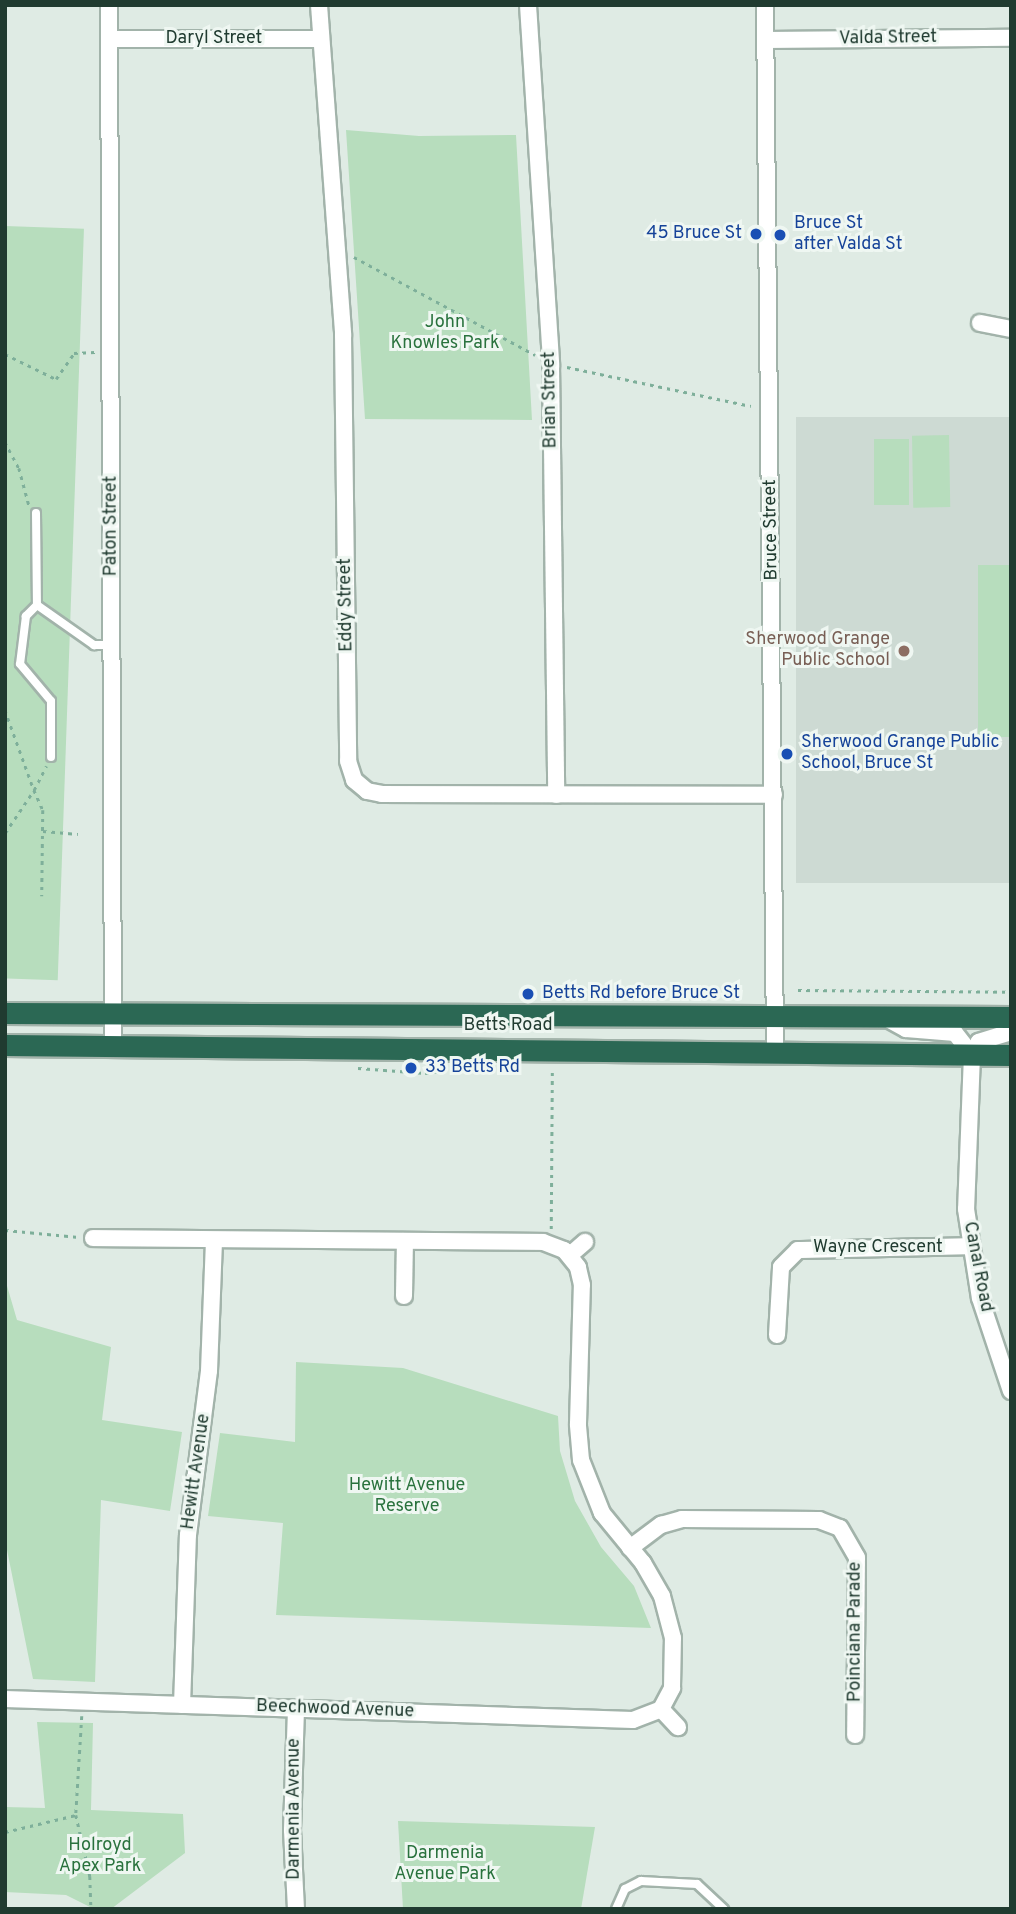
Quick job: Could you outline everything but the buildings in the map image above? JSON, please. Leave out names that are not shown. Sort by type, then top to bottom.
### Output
[{"type":"highway","name":"Betts Road","points":[[5,1013],[1011,1017]]},
{"type":"highway","name":"Betts Road","points":[[5,1045],[1011,1055]]},
{"type":"street","name":"Paton Street","points":[[109,5],[113,1046]]},
{"type":"street","name":"Eddy Street","points":[[319,5],[345,364],[351,774],[373,794],[774,795]]},
{"type":"street","name":"Brian Street","points":[[528,5],[551,364],[556,795]]},
{"type":"street","name":"Bruce Street","points":[[765,5],[775,1054]]},
{"type":"street","name":"Valda Street","points":[[765,40],[1011,38]]},
{"type":"street","name":"Daryl Street","points":[[109,39],[320,39]]},
{"type":"street","points":[[980,323],[1011,329]]},
{"type":"street","points":[[883,1016],[906,1029],[956,1033],[972,1055],[979,1042],[1011,1032]]},
{"type":"street","name":"Canal Road","points":[[972,1055],[969,1246],[980,1298],[1011,1391]]},
{"type":"street","points":[[93,1238],[551,1244],[570,1255],[582,1284],[578,1424],[582,1460],[602,1513],[656,1583],[673,1637],[672,1688],[661,1709],[678,1727]]},
{"type":"street","name":"Hewitt Avenue","points":[[182,1705],[188,1535],[208,1380],[214,1240]]},
{"type":"street","points":[[404,1296],[405,1241]]},
{"type":"street","points":[[570,1255],[585,1242]]},
{"type":"street","name":"Wayne Crescent","points":[[778,1335],[779,1273],[784,1251],[803,1248],[969,1246]]},
{"type":"street","points":[[630,1548],[661,1525],[689,1518],[819,1520],[845,1532],[858,1521]]},
{"type":"street","name":"Poinciana Parade","points":[[845,1532],[857,1558],[855,1735]]},
{"type":"street","name":"Beechwood Avenue","points":[[5,1699],[633,1720],[661,1709]]},
{"type":"street","name":"Darmenia Avenue","points":[[296,1709],[292,1821],[296,1909]]},
{"type":"lane","points":[[36,513],[37,605],[26,616],[20,664],[51,701],[51,757]]},
{"type":"lane","points":[[37,605],[94,645],[113,645]]},
{"type":"lane","points":[[616,1909],[625,1889],[641,1881],[697,1884],[724,1909]]},
{"type":"path","points":[[337,255],[351,255],[551,364],[751,406]]},
{"type":"path","points":[[5,354],[56,379],[74,353],[112,352]]},
{"type":"path","points":[[5,385],[5,416]]},
{"type":"path","points":[[5,442],[19,468],[27,504],[36,513]]},
{"type":"path","points":[[5,710],[43,810],[41,896]]},
{"type":"path","points":[[5,833],[34,790],[51,757]]},
{"type":"path","points":[[43,831],[78,835]]},
{"type":"path","points":[[798,990],[1011,992]]},
{"type":"path","points":[[551,1244],[552,1068]]},
{"type":"path","points":[[5,1230],[93,1238]]},
{"type":"path","points":[[83,1702],[76,1815],[90,1876],[91,1909]]},
{"type":"path","points":[[5,1832],[76,1815]]},
{"type":"shaded area","name":"Sherwood Grange Public School","points":[[796,417],[1011,417],[1011,883],[796,883]]},
{"type":"green space","name":"John Knowles Park","points":[[346,130],[419,136],[516,135],[532,420],[365,419]]},
{"type":"green space","points":[[5,226],[84,229],[58,980],[5,978]]},
{"type":"green space","points":[[949,435],[950,507],[913,508],[912,436]]},
{"type":"green space","points":[[874,439],[909,439],[909,505],[874,505]]},
{"type":"green space","points":[[978,565],[1011,565],[1011,737],[978,737]]},
{"type":"green space","points":[[5,1279],[17,1320],[111,1347],[102,1420],[182,1432],[170,1511],[101,1500],[95,1682],[33,1679],[5,1540]]},
{"type":"green space","name":"Hewitt Avenue Reserve","points":[[296,1362],[403,1368],[558,1416],[560,1451],[575,1501],[601,1547],[634,1586],[651,1628],[276,1615],[283,1523],[208,1516],[220,1433],[295,1442]]},
{"type":"green space","name":"Holroyd Apex Park","points":[[37,1722],[93,1723],[91,1810],[183,1814],[185,1853],[111,1909],[94,1909],[66,1895],[5,1892],[5,1807],[45,1808]]},
{"type":"green space","name":"Darmenia Avenue Park","points":[[398,1821],[595,1827],[581,1909],[403,1909]]},
{"type":"place","name":"45 Bruce St","points":[[756,234]]},
{"type":"place","name":"Bruce St after Valda St","points":[[780,235]]},
{"type":"place","name":"Sherwood Grange Public School","points":[[904,651]]},
{"type":"place","name":"Sherwood Grange Public School, Bruce St","points":[[787,754]]},
{"type":"place","name":"Betts Rd before Bruce St","points":[[528,994]]},
{"type":"place","name":"33 Betts Rd","points":[[411,1068]]}]
